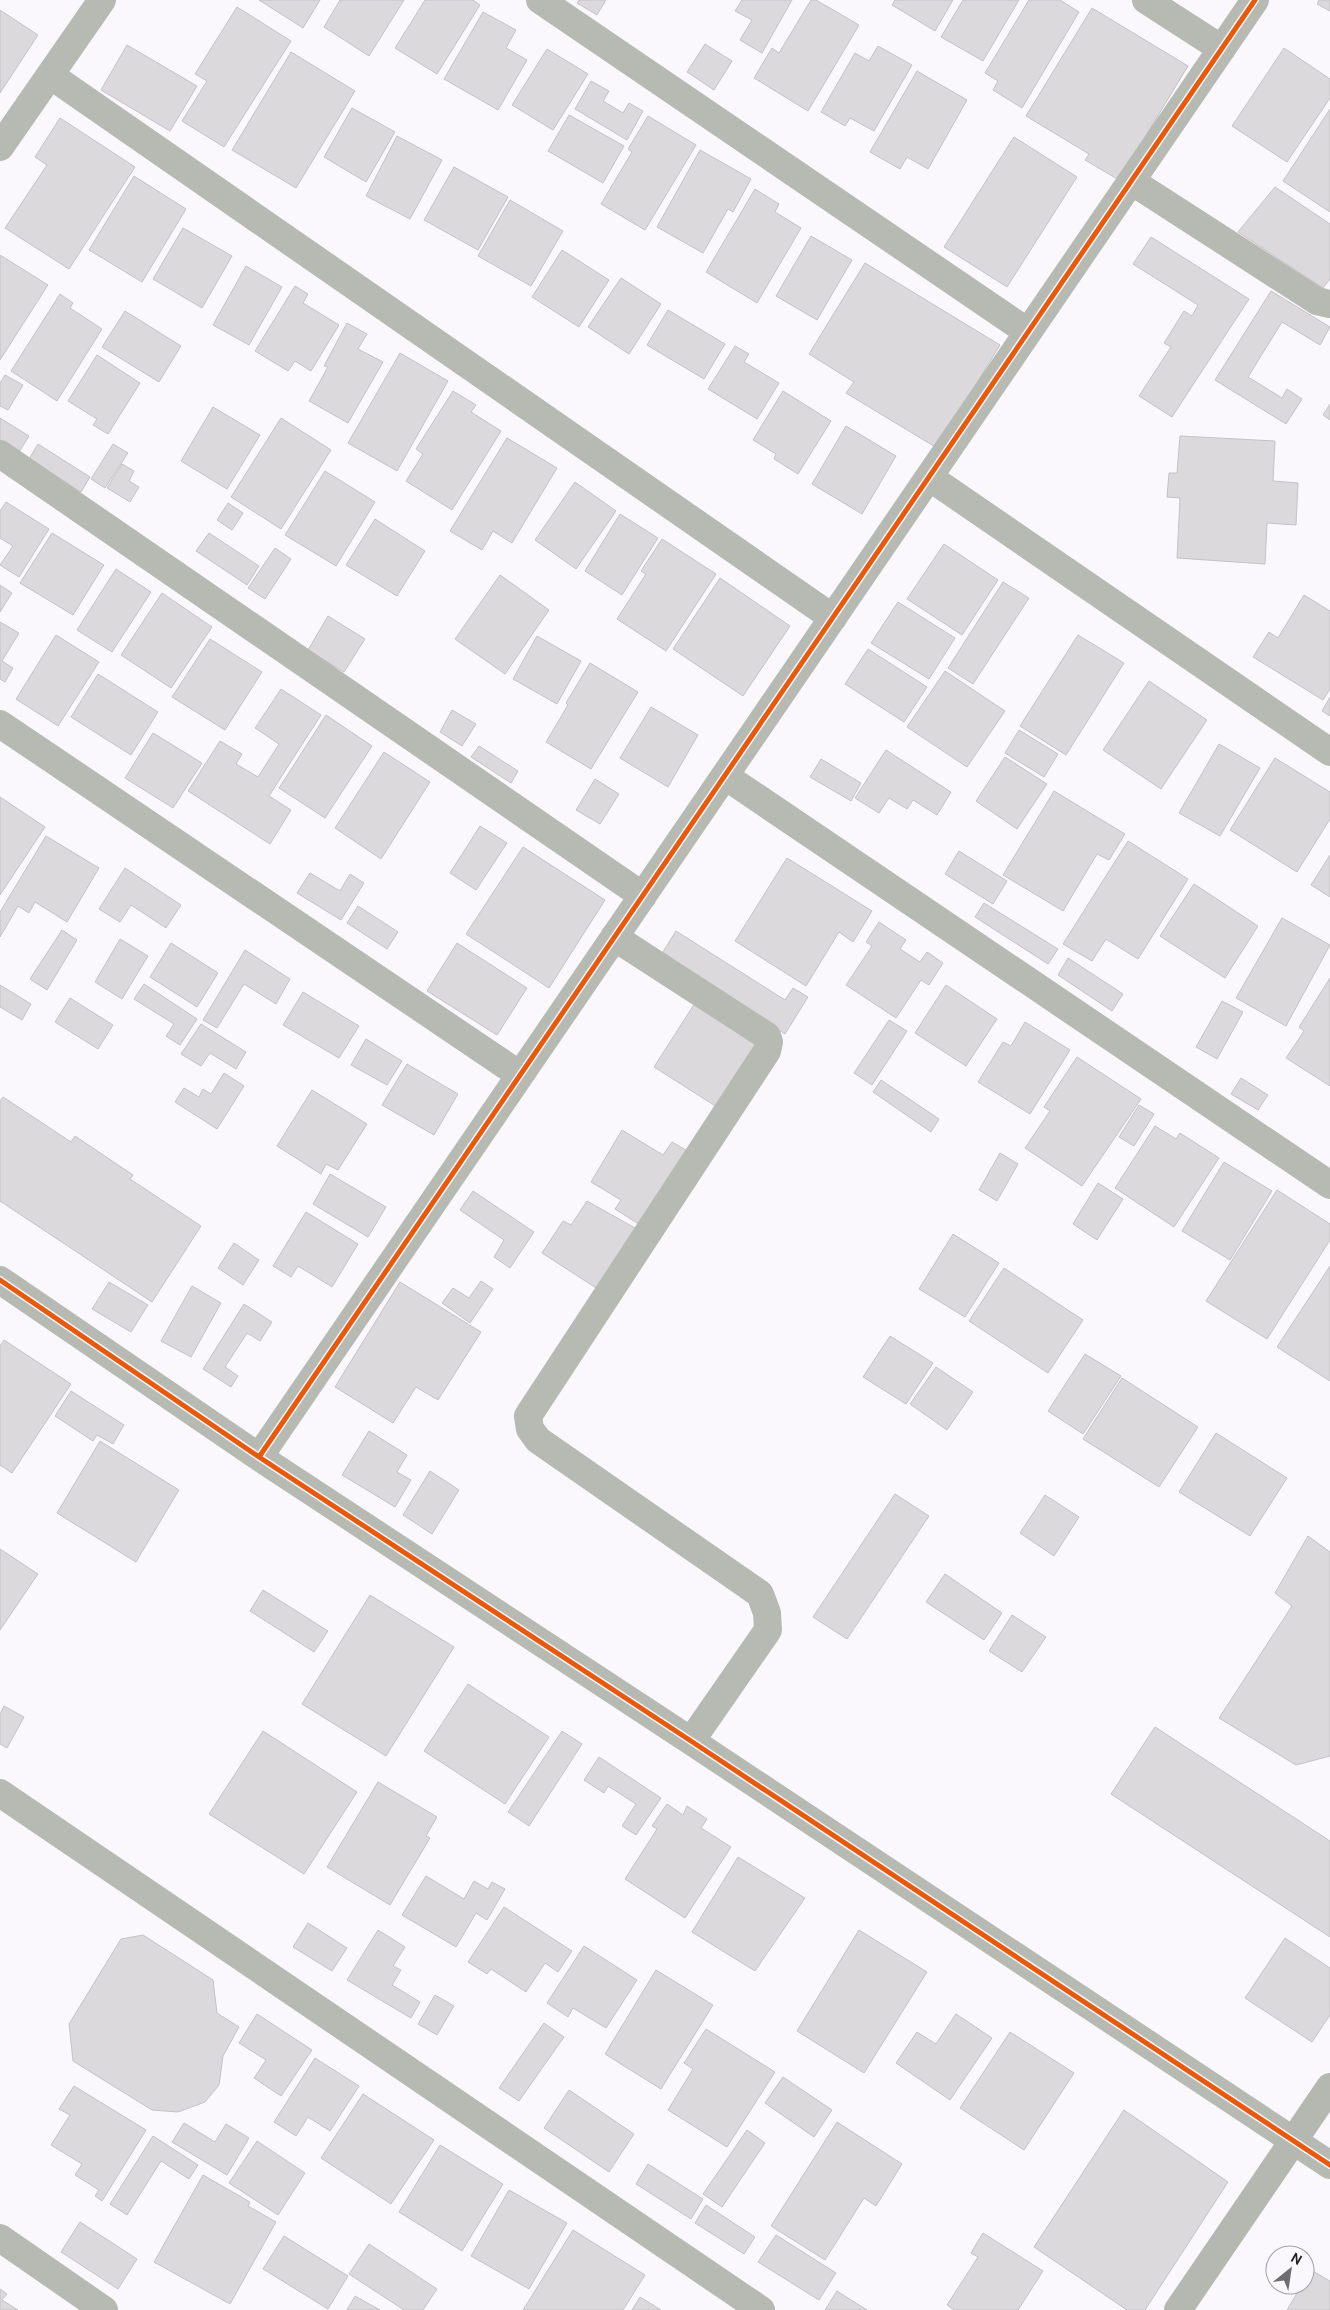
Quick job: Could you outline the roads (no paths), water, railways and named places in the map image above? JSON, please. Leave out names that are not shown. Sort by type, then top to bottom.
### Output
[{"type":"street","points":[[0,147],[102,0]]},
{"type":"street","points":[[540,0],[1028,332]]},
{"type":"street","points":[[1146,0],[1222,49]]},
{"type":"street","points":[[259,1457],[1255,0]]},
{"type":"street","points":[[50,75],[833,618]]},
{"type":"street","points":[[1131,181],[1317,301],[1330,304]]},
{"type":"street","points":[[0,454],[643,896]]},
{"type":"street","points":[[929,477],[1330,752]]},
{"type":"street","points":[[0,724],[520,1075]]},
{"type":"street","points":[[725,776],[1330,1185]]},
{"type":"street","points":[[614,937],[767,1036],[770,1042],[767,1051],[528,1416],[530,1429],[538,1440],[760,1594],[768,1613],[768,1630],[691,1740]]},
{"type":"street","points":[[0,1280],[259,1457],[691,1740],[1330,2165]]},
{"type":"street","points":[[0,1793],[761,2310]]},
{"type":"street","points":[[1178,2310],[1330,2087]]},
{"type":"street","points":[[0,2238],[104,2310]]}]
